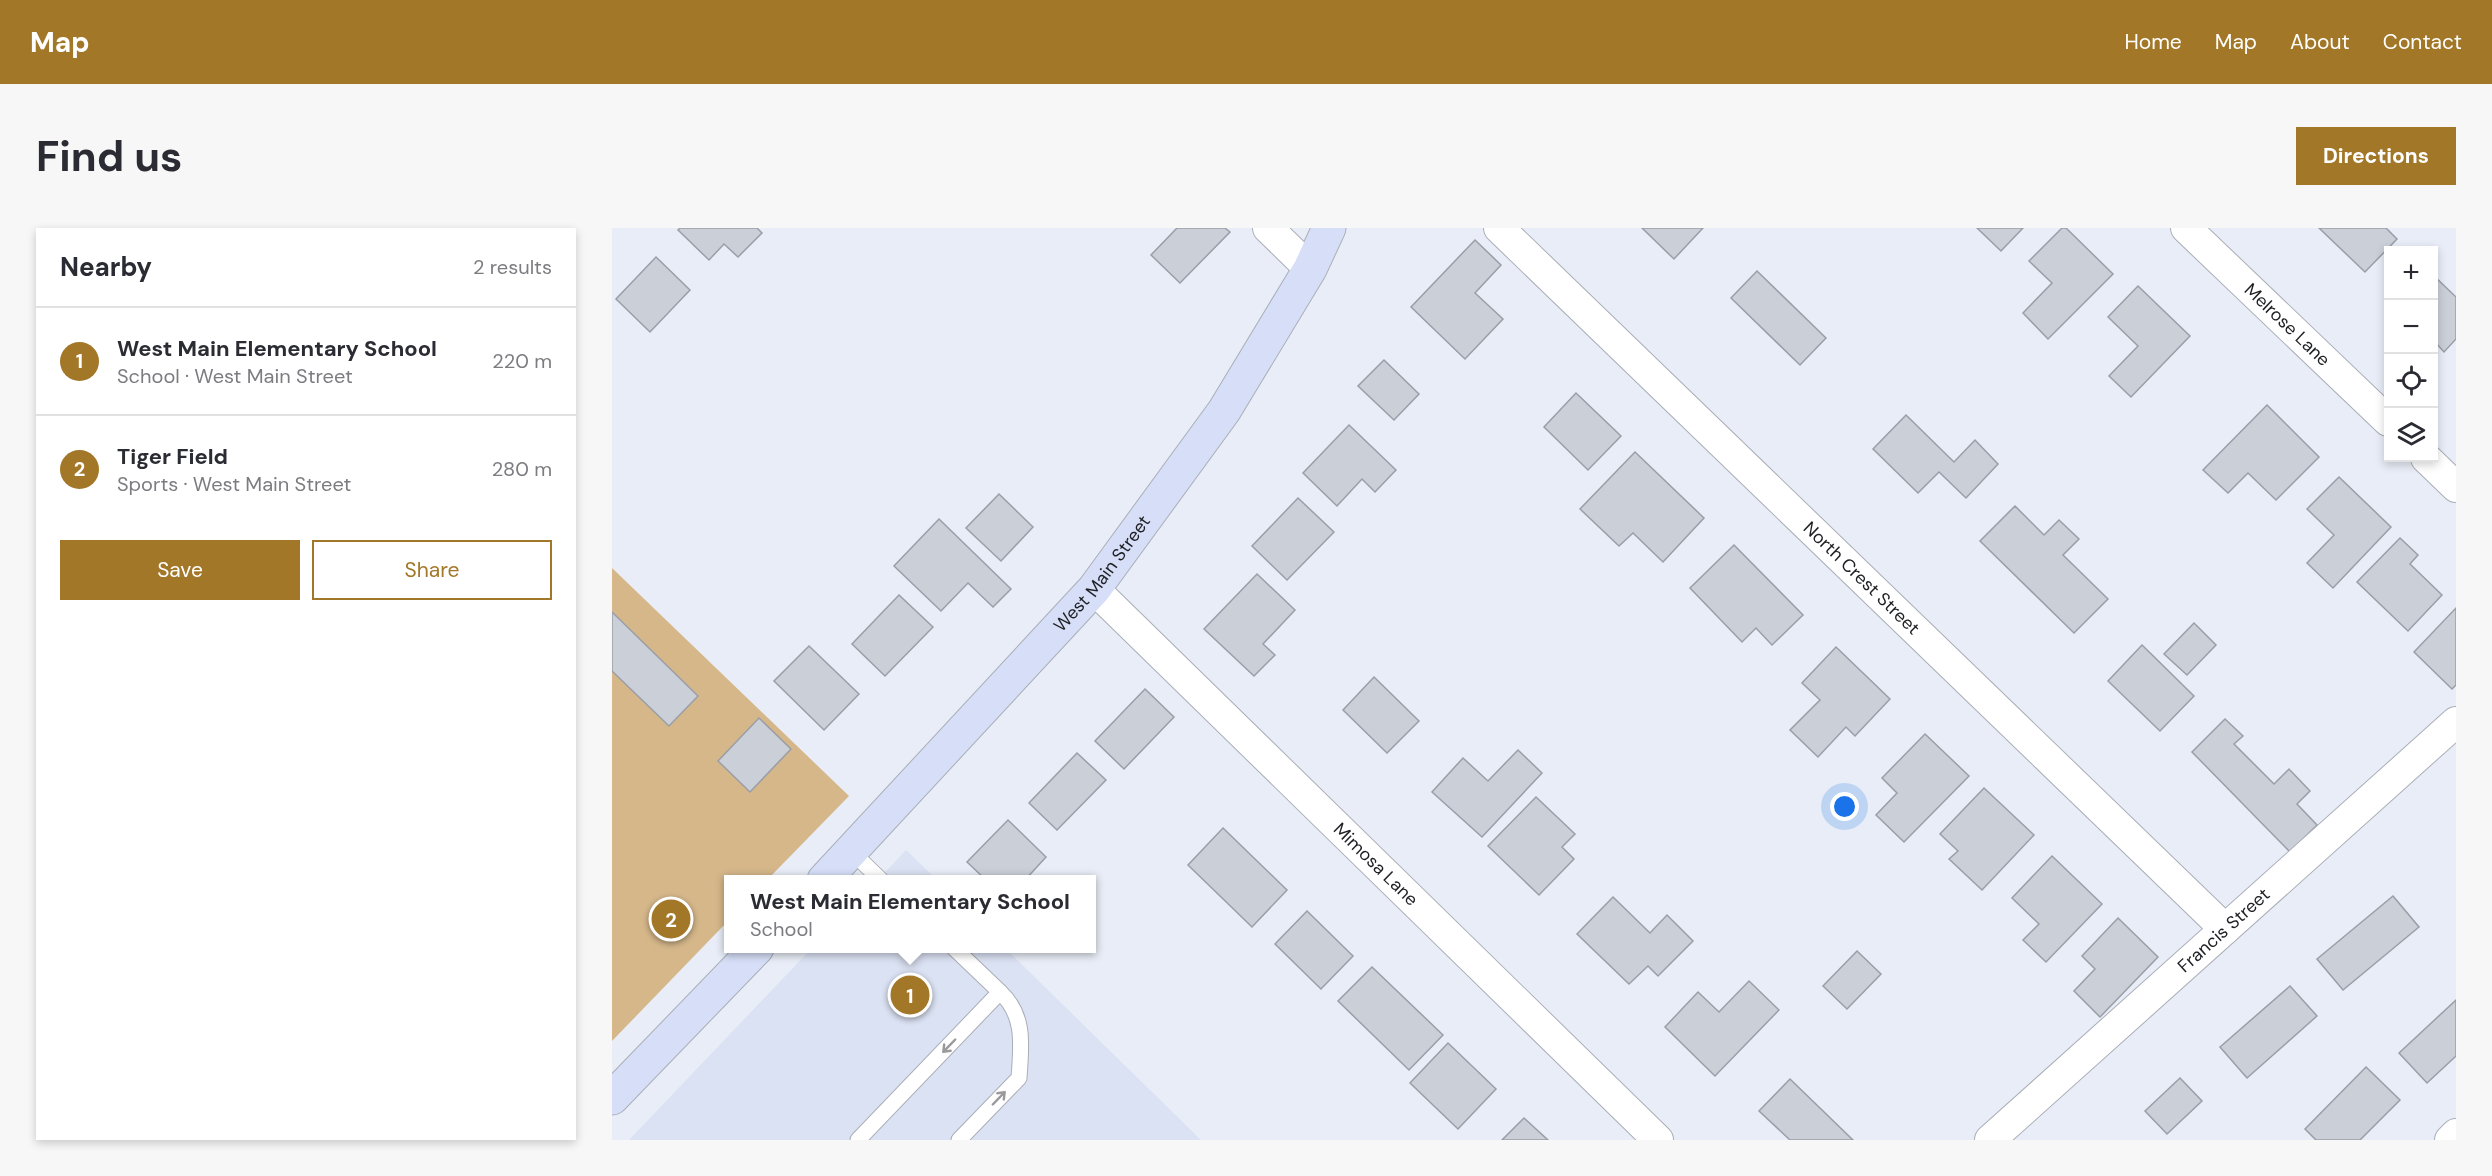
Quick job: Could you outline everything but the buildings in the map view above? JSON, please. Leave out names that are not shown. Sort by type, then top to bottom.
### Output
[{"type":"main road","name":"West Main Street","points":[[828,875],[1094,589],[1224,411],[1310,269],[1329,228]]},
{"type":"main road","points":[[612,1098],[752,953]]},
{"type":"street","points":[[1268,228],[1310,269]]},
{"type":"street","name":"North Crest Street","points":[[1499,228],[2225,929]]},
{"type":"street","name":"Melrose Lane","points":[[2186,228],[2384,417]]},
{"type":"street","points":[[2430,462],[2456,487]]},
{"type":"street","name":"Mimosa Lane","points":[[1094,589],[1658,1140]]},
{"type":"street","name":"Francis Street","points":[[1990,1140],[2456,722]]},
{"type":"street","points":[[2450,1140],[2456,1134]]},
{"type":"lane","points":[[851,851],[877,875]]},
{"type":"lane","points":[[959,953],[1012,1003],[1022,1030],[1019,1078],[959,1140]]},
{"type":"lane","points":[[858,1140],[1000,993]]},
{"type":"shaded area","points":[[612,568],[849,796],[772,875],[724,875],[724,925],[612,1041]]},
{"type":"shaded area","points":[[906,850],[932,875],[883,875]]},
{"type":"shaded area","points":[[807,953],[1010,953],[1201,1140],[629,1140]]},
{"type":"place","name":"Tiger Field","points":[[671,919]]},
{"type":"place","name":"West Main Elementary School","points":[[910,995]]}]
